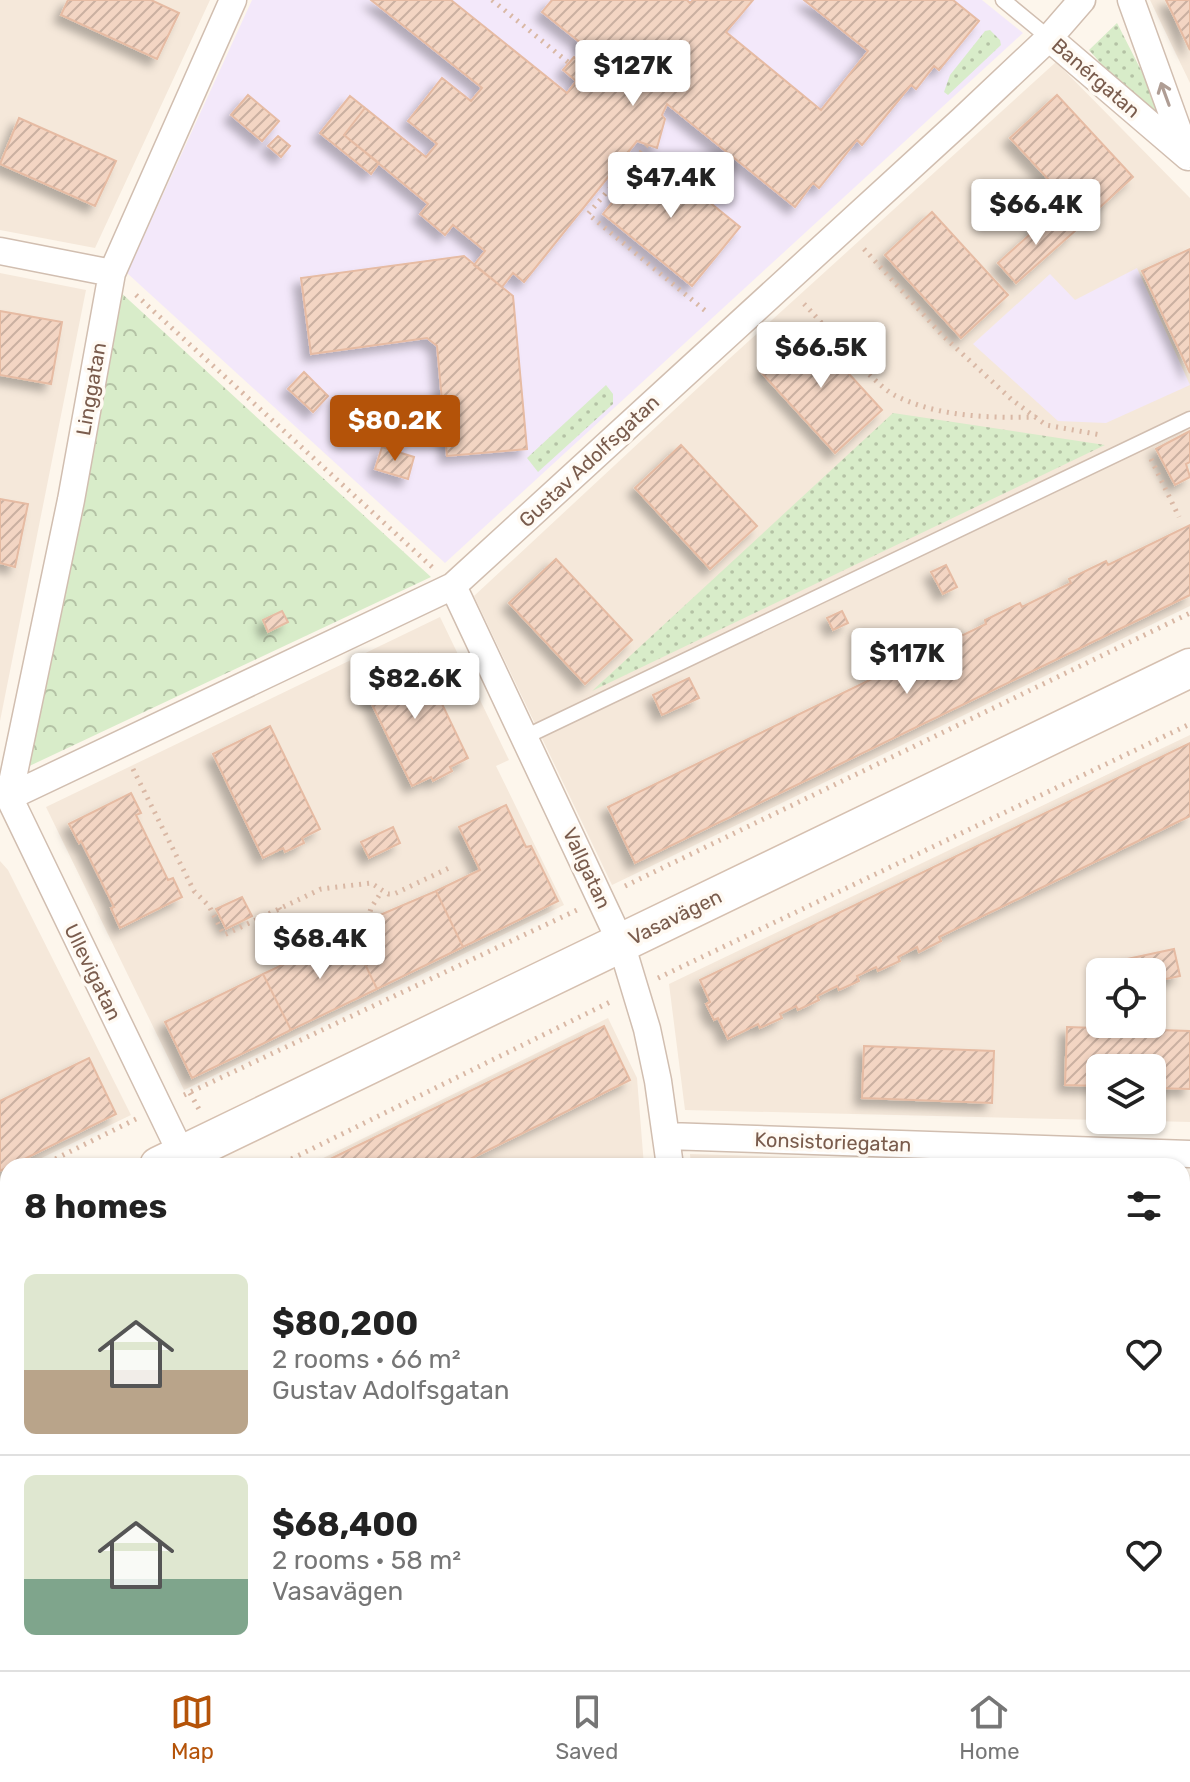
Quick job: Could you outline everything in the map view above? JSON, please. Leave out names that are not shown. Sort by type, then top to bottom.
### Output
[{"type":"main road","name":"Vasavägen","points":[[177,1158],[1190,668]]},
{"type":"street","name":"Linggatan","points":[[5,796],[71,500],[112,273],[233,0]]},
{"type":"street","name":"Gustav Adolfsgatan","points":[[5,796],[453,586],[1049,38],[1082,0]]},
{"type":"street","name":"Banérgatan","points":[[1131,0],[1189,159]]},
{"type":"street","name":"Banérgatan","points":[[1049,38],[1189,159]]},
{"type":"street","points":[[0,251],[112,273]]},
{"type":"street","name":"Vallgatan","points":[[453,586],[621,943],[636,989],[658,1081],[669,1158]]},
{"type":"street","name":"Ullevigatan","points":[[5,796],[170,1158]]},
{"type":"street","name":"Konsistoriegatan","points":[[667,1136],[1190,1154]]},
{"type":"lane","name":"Banérgatan","points":[[1003,0],[1049,38]]},
{"type":"lane","points":[[525,737],[1190,419]]},
{"type":"path","points":[[492,0],[569,63]]},
{"type":"path","points":[[647,145],[588,214],[730,332]]},
{"type":"path","points":[[844,227],[942,335],[1046,425],[1143,442],[1179,517]]},
{"type":"path","points":[[112,273],[453,586]]},
{"type":"path","points":[[784,282],[872,376],[894,395],[925,406],[981,418],[1036,417]]},
{"type":"path","points":[[293,1158],[636,989],[1190,724]]},
{"type":"path","points":[[120,743],[194,891],[209,906],[224,935],[331,887],[371,883],[382,891],[394,894],[449,868]]},
{"type":"path","points":[[291,928],[368,917],[382,891]]},
{"type":"path","points":[[279,908],[304,946]]},
{"type":"shaded area","points":[[0,0],[210,0],[95,248],[0,230]]},
{"type":"shaded area","points":[[252,0],[982,0],[1023,33],[445,563],[127,273]]},
{"type":"shaded area","points":[[1150,0],[1190,0],[1190,83]]},
{"type":"shaded area","points":[[1056,62],[1190,198],[1190,606],[612,885],[474,596]]},
{"type":"shaded area","points":[[1137,268],[1190,385],[1106,423],[1058,421],[973,344],[1050,274],[1075,300]]},
{"type":"shaded area","points":[[0,273],[86,290],[0,721]]},
{"type":"shaded area","points":[[440,617],[509,760],[496,766],[564,905],[184,1090],[46,807]]},
{"type":"shaded area","points":[[1190,735],[1190,1122],[1166,1121],[1166,1054],[1086,1054],[1086,1120],[685,1110],[669,984]]},
{"type":"shaded area","points":[[0,861],[8,870],[131,1115],[42,1158],[0,1158]]},
{"type":"shaded area","points":[[608,1018],[637,1078],[643,1158],[323,1158]]},
{"type":"shaded area","points":[[690,1154],[824,1158],[690,1158]]},
{"type":"green space","points":[[1117,23],[1172,131],[1159,129],[1089,50]]},
{"type":"green space","points":[[990,30],[1001,45],[948,95],[944,92],[950,75],[985,31]]},
{"type":"green space","points":[[118,290],[431,577],[23,769]]},
{"type":"green space","points":[[606,385],[613,394],[613,404],[538,472],[527,458]]},
{"type":"green space","points":[[893,413],[1105,445],[592,691]]},
{"type":"building","points":[[68,0],[151,0],[179,13],[157,59],[61,15]]},
{"type":"building","points":[[371,0],[451,0],[567,93],[576,81],[563,70],[574,57],[587,68],[597,56],[542,12],[552,0],[687,0],[690,3],[693,0],[753,0],[726,32],[821,110],[868,51],[804,0],[953,0],[979,21],[939,70],[934,66],[916,89],[911,85],[862,145],[857,140],[819,188],[813,183],[795,207],[667,104],[662,115],[665,119],[657,148],[637,141],[524,282],[513,273],[502,287],[474,265],[485,251],[453,225],[445,235],[420,214],[428,204],[344,135],[365,108],[426,157],[437,144],[408,121],[442,78],[471,101],[482,88]]},
{"type":"building","points":[[1166,0],[1190,0],[1190,50]]},
{"type":"building","points":[[248,95],[279,121],[262,141],[231,115]]},
{"type":"building","points":[[1057,95],[1133,177],[1086,220],[1010,138]]},
{"type":"building","points":[[350,96],[365,108],[344,135],[379,163],[371,174],[320,133]]},
{"type":"building","points":[[19,118],[116,161],[95,206],[0,164]]},
{"type":"building","points":[[278,136],[290,146],[281,157],[268,146]]},
{"type":"building","points":[[650,154],[740,227],[692,286],[603,214]]},
{"type":"building","points":[[1056,211],[1075,231],[1016,283],[998,263]]},
{"type":"building","points":[[932,212],[1008,295],[961,338],[885,255]]},
{"type":"building","points":[[1190,249],[1190,373],[1142,271]]},
{"type":"building","points":[[464,256],[513,296],[527,449],[447,456],[437,346],[427,338],[311,354],[301,278]]},
{"type":"building","points":[[0,311],[62,322],[51,384],[0,375]]},
{"type":"building","points":[[807,328],[882,410],[835,453],[760,371]]},
{"type":"building","points":[[304,372],[328,396],[313,412],[288,389]]},
{"type":"building","points":[[1190,431],[1190,462],[1186,464],[1190,477],[1175,485],[1156,449]]},
{"type":"building","points":[[681,445],[757,526],[710,569],[635,488]]},
{"type":"building","points":[[382,447],[414,457],[408,479],[375,469]]},
{"type":"building","points":[[0,499],[28,504],[15,567],[0,563]]},
{"type":"building","points":[[1190,525],[1190,595],[635,863],[608,807],[909,661],[906,653],[908,646],[915,643],[922,645],[926,653],[986,624],[985,620],[1020,603],[1022,607],[1071,583],[1069,579],[1106,561],[1108,565]]},
{"type":"building","points":[[556,559],[632,640],[585,684],[509,603]]},
{"type":"building","points":[[946,565],[957,587],[943,594],[931,572]]},
{"type":"building","points":[[282,611],[288,622],[268,632],[263,620]]},
{"type":"building","points":[[842,611],[848,623],[833,630],[827,618]]},
{"type":"building","points":[[418,654],[468,758],[433,781],[431,777],[412,786],[361,682]]},
{"type":"building","points":[[689,678],[699,698],[662,715],[653,695]]},
{"type":"building","points":[[270,726],[320,829],[302,838],[304,843],[285,852],[283,848],[263,858],[213,754]]},
{"type":"building","points":[[1190,743],[1190,816],[939,937],[941,941],[919,952],[917,947],[898,957],[900,961],[857,976],[859,981],[839,990],[837,986],[817,996],[819,1000],[798,1010],[796,1006],[780,1014],[782,1018],[760,1028],[758,1024],[728,1039],[718,1018],[714,1020],[700,980]]},
{"type":"building","points":[[131,793],[141,813],[136,815],[168,880],[173,878],[182,897],[120,928],[111,908],[114,907],[81,841],[79,843],[69,824]]},
{"type":"building","points":[[506,805],[526,847],[531,846],[558,901],[463,947],[436,891],[480,870],[459,827]]},
{"type":"building","points":[[393,827],[400,843],[369,858],[361,842]]},
{"type":"building","points":[[436,891],[463,947],[377,989],[350,933],[375,921],[373,918]]},
{"type":"building","points":[[242,897],[252,916],[226,929],[216,909]]},
{"type":"building","points":[[350,933],[377,989],[291,1030],[263,974],[295,959],[293,956],[315,945],[317,949]]},
{"type":"building","points":[[1174,949],[1180,976],[1166,979],[1166,958],[1132,958]]},
{"type":"building","points":[[263,974],[291,1030],[192,1078],[165,1022]]},
{"type":"building","points":[[604,1026],[630,1080],[472,1158],[332,1158]]},
{"type":"building","points":[[1067,1027],[1086,1028],[1086,1038],[1166,1038],[1166,1030],[1190,1031],[1190,1089],[1166,1088],[1166,1054],[1086,1054],[1086,1086],[1065,1085]]},
{"type":"building","points":[[864,1046],[994,1051],[992,1103],[862,1098]]},
{"type":"building","points":[[89,1058],[116,1114],[26,1158],[0,1158],[0,1101]]}]
